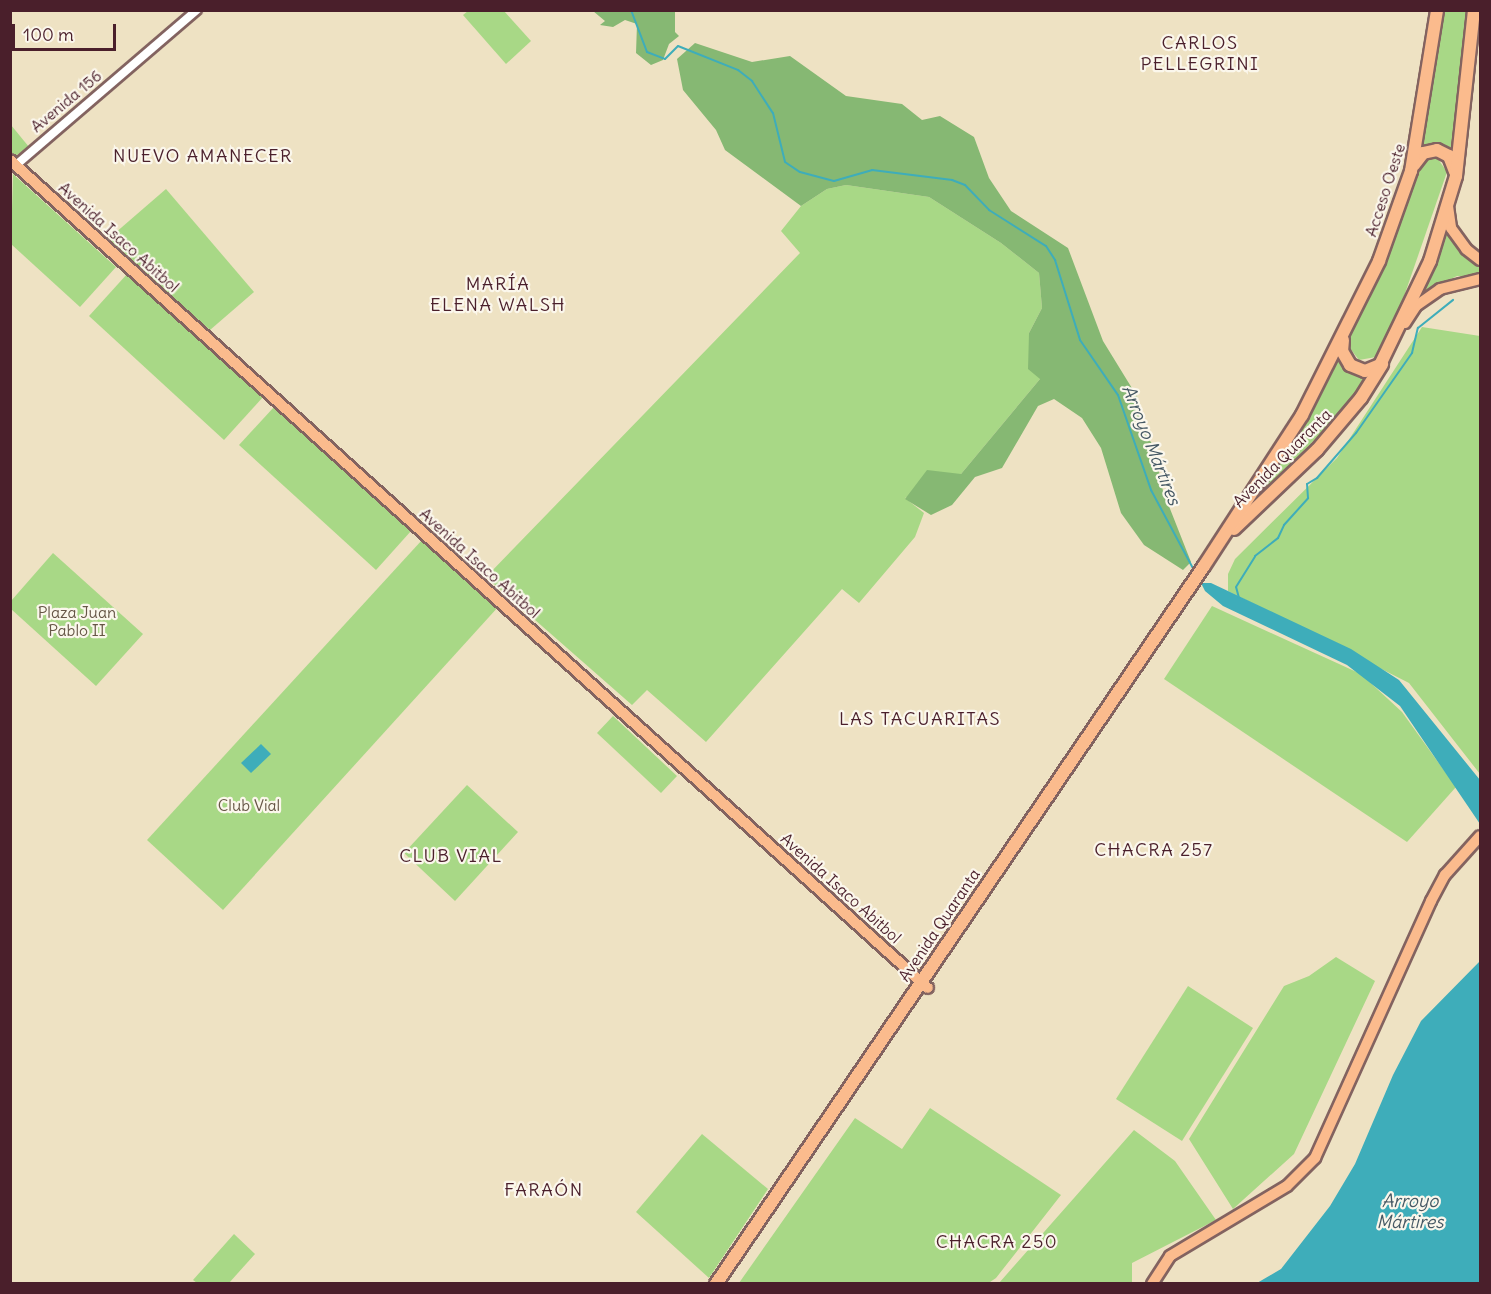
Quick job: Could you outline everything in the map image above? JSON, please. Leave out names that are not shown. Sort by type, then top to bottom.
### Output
[{"type":"highway","name":"Acceso Oeste","points":[[1344,336],[1378,261],[1411,171],[1437,10]]},
{"type":"highway","points":[[1400,331],[1430,261],[1456,176],[1474,10]]},
{"type":"highway","points":[[1411,171],[1423,153],[1437,150],[1449,156],[1456,176]]},
{"type":"highway","name":"Avenida Quaranta","points":[[1216,547],[1324,442],[1361,398],[1400,331]]},
{"type":"highway","points":[[1344,336],[1342,351],[1357,369],[1373,369],[1386,358]]},
{"type":"highway","name":"Avenida Quaranta","points":[[716,1284],[925,985],[1204,566],[1287,439],[1344,336]]},
{"type":"main road","name":"Avenida Isaco Abitbol","points":[[12,165],[925,985]]},
{"type":"main road","points":[[1448,203],[1451,228],[1466,249],[1480,260]]},
{"type":"main road","points":[[1400,331],[1425,298],[1450,284],[1480,279]]},
{"type":"main road","points":[[1152,1284],[1170,1256],[1287,1186],[1315,1158],[1431,901],[1446,874],[1480,836]]},
{"type":"street","name":"Avenida 156","points":[[12,165],[197,10]]},
{"type":"green space","points":[[468,11],[504,11],[531,41],[506,64],[463,15]]},
{"type":"green space","points":[[593,11],[675,11],[675,32],[679,36],[669,44],[663,60],[651,65],[636,53],[637,24],[625,20],[613,27],[600,25],[605,21]]},
{"type":"green space","points":[[1438,11],[1471,11],[1456,166],[1450,154],[1418,155]]},
{"type":"green space","points":[[695,43],[752,62],[790,56],[846,96],[902,104],[922,120],[940,116],[974,137],[989,178],[1011,211],[1068,248],[1103,341],[1138,398],[1140,425],[1154,447],[1163,491],[1191,562],[1183,570],[1144,545],[1121,513],[1101,448],[1082,418],[1054,399],[1038,406],[1002,468],[975,477],[952,505],[931,515],[905,499],[927,470],[961,474],[1040,379],[1028,369],[1029,333],[1042,308],[1039,273],[1001,243],[929,197],[846,185],[827,189],[801,206],[725,150],[716,130],[683,90],[677,59]]},
{"type":"green space","points":[[11,125],[29,147],[15,156],[11,152]]},
{"type":"green space","points":[[1436,156],[1447,172],[1392,331],[1376,357],[1359,360],[1349,347],[1351,334],[1422,159]]},
{"type":"green space","points":[[13,174],[116,267],[80,307],[11,244]]},
{"type":"green space","points":[[846,185],[929,197],[1001,243],[1039,273],[1042,308],[1029,333],[1040,379],[961,474],[905,498],[924,513],[915,537],[859,603],[842,589],[706,742],[647,690],[632,705],[486,577],[800,253],[781,231],[801,206],[827,189]]},
{"type":"green space","points":[[166,189],[254,292],[210,330],[107,240]]},
{"type":"green space","points":[[1447,230],[1480,263],[1480,276],[1457,276],[1423,293]]},
{"type":"green space","points":[[128,273],[263,397],[224,440],[89,316]]},
{"type":"green space","points":[[1422,327],[1480,336],[1480,774],[1409,683],[1228,591],[1228,574],[1235,559],[1337,458]]},
{"type":"green space","points":[[1340,353],[1370,375],[1341,413],[1247,508],[1306,418]]},
{"type":"green space","points":[[274,407],[411,531],[376,570],[239,445]]},
{"type":"green space","name":"Club Vial","points":[[422,540],[499,606],[223,910],[147,840]]},
{"type":"green space","name":"Plaza Juan Pablo II","points":[[53,553],[143,634],[96,686],[11,609],[11,601]]},
{"type":"green space","points":[[1212,606],[1361,674],[1402,712],[1456,787],[1407,842],[1164,679]]},
{"type":"green space","points":[[613,716],[677,776],[661,793],[597,733]]},
{"type":"green space","points":[[467,785],[518,832],[455,901],[404,853]]},
{"type":"green space","points":[[1336,957],[1375,981],[1294,1154],[1233,1209],[1189,1139],[1284,986],[1309,976]]},
{"type":"green space","points":[[1188,986],[1253,1028],[1182,1141],[1116,1099]]},
{"type":"green space","points":[[930,1108],[1061,1195],[996,1278],[987,1284],[739,1283],[855,1118],[902,1149]]},
{"type":"green space","points":[[1134,1130],[1175,1161],[1216,1220],[1132,1263],[1132,1283],[999,1283]]},
{"type":"green space","points":[[702,1134],[768,1189],[709,1278],[636,1212]]},
{"type":"green space","points":[[234,1234],[255,1254],[229,1283],[197,1283],[193,1280]]},
{"type":"water","points":[[1201,583],[1211,583],[1351,649],[1399,680],[1480,780],[1480,824],[1400,706],[1347,665],[1223,606],[1205,591]]},
{"type":"water","points":[[261,744],[271,754],[251,773],[241,763]]},
{"type":"water","name":"Arroyo Mártires","points":[[1480,961],[1480,1283],[1257,1283],[1281,1269],[1330,1206],[1355,1164],[1393,1075],[1421,1021]]},
{"type":"waterway","name":"Arroyo Mártires","points":[[631,10],[647,52],[665,59],[678,46],[738,70],[752,81],[773,113],[785,162],[800,172],[834,181],[872,170],[952,180],[965,185],[989,210],[1046,246],[1055,260],[1080,340],[1118,395],[1151,490],[1195,572]]},
{"type":"waterway","points":[[1239,598],[1236,587],[1255,556],[1278,538],[1284,525],[1308,498],[1307,484],[1317,478],[1356,433],[1412,353],[1418,328],[1453,300]]},
{"type":"district","name":"CARLOS PELLEGRINI","points":[[1200,54]]},
{"type":"district","name":"NUEVO AMANECER","points":[[203,156]]},
{"type":"district","name":"MARÍA ELENA WALSH","points":[[498,295]]},
{"type":"district","name":"LAS TACUARITAS","points":[[920,719]]},
{"type":"district","name":"CHACRA 257","points":[[1154,850]]},
{"type":"district","name":"CLUB VIAL","points":[[451,856]]},
{"type":"district","name":"FARAÓN","points":[[544,1190]]},
{"type":"district","name":"CHACRA 250","points":[[997,1242]]}]
